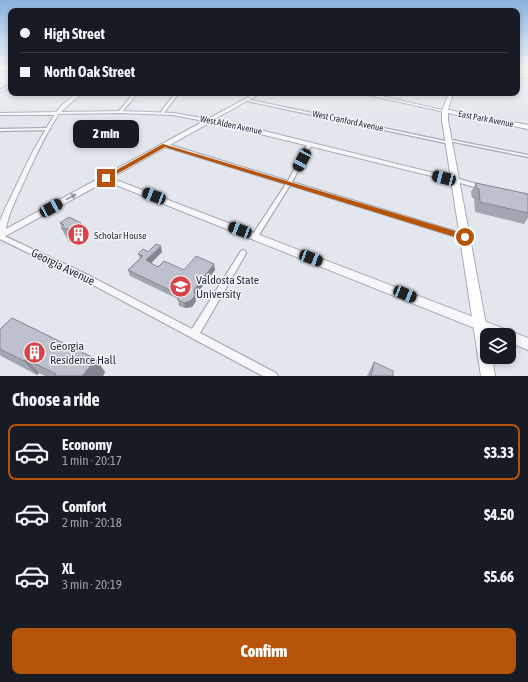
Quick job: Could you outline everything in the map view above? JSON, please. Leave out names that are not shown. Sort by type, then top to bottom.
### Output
[{"type":"main road","points":[[450,96],[445,111],[449,141],[488,376]]},
{"type":"main road","name":"East Park Avenue","points":[[445,111],[528,127]]},
{"type":"street","points":[[77,96],[57,113],[48,129],[7,210],[0,229],[0,236],[254,96]]},
{"type":"street","points":[[120,112],[133,96]]},
{"type":"street","points":[[162,113],[175,96]]},
{"type":"street","points":[[378,96],[445,111]]},
{"type":"street","name":"West Cranford Avenue","points":[[247,100],[528,156]]},
{"type":"street","name":"West Alden Avenue","points":[[0,114],[120,112],[162,113],[211,120],[456,180]]},
{"type":"street","points":[[0,130],[48,129]]},
{"type":"street","points":[[255,236],[289,183],[310,144]]},
{"type":"street","points":[[165,145],[465,237]]},
{"type":"street","points":[[106,178],[489,328]]},
{"type":"street","points":[[456,180],[487,188]]},
{"type":"street","name":"Georgia Avenue","points":[[0,236],[85,277],[273,376]]},
{"type":"street","points":[[194,334],[243,252]]},
{"type":"street","points":[[516,339],[528,344]]},
{"type":"building","points":[[476,183],[528,194],[528,213],[480,202],[479,189],[476,188]]},
{"type":"building","points":[[69,217],[81,223],[74,230],[61,228],[64,225],[60,223]]},
{"type":"building","points":[[156,244],[161,246],[146,260],[158,267],[164,261],[184,270],[196,256],[214,264],[194,290],[195,296],[190,301],[184,303],[178,300],[178,294],[128,270],[143,256],[138,254],[143,249],[148,252]]},
{"type":"building","name":"Georgia Residence Hall","points":[[12,318],[96,359],[82,376],[54,376],[56,374],[26,359],[24,361],[0,349],[0,329]]},
{"type":"building","points":[[374,362],[393,371],[393,376],[371,376]]},
{"type":"place","name":"Scholar House","points":[[78,235]]},
{"type":"place","name":"Valdosta State University","points":[[180,287]]},
{"type":"place","name":"Georgia Residence Hall","points":[[34,353]]},
{"type":"route","points":[[106,178],[165,145],[465,237]]}]
